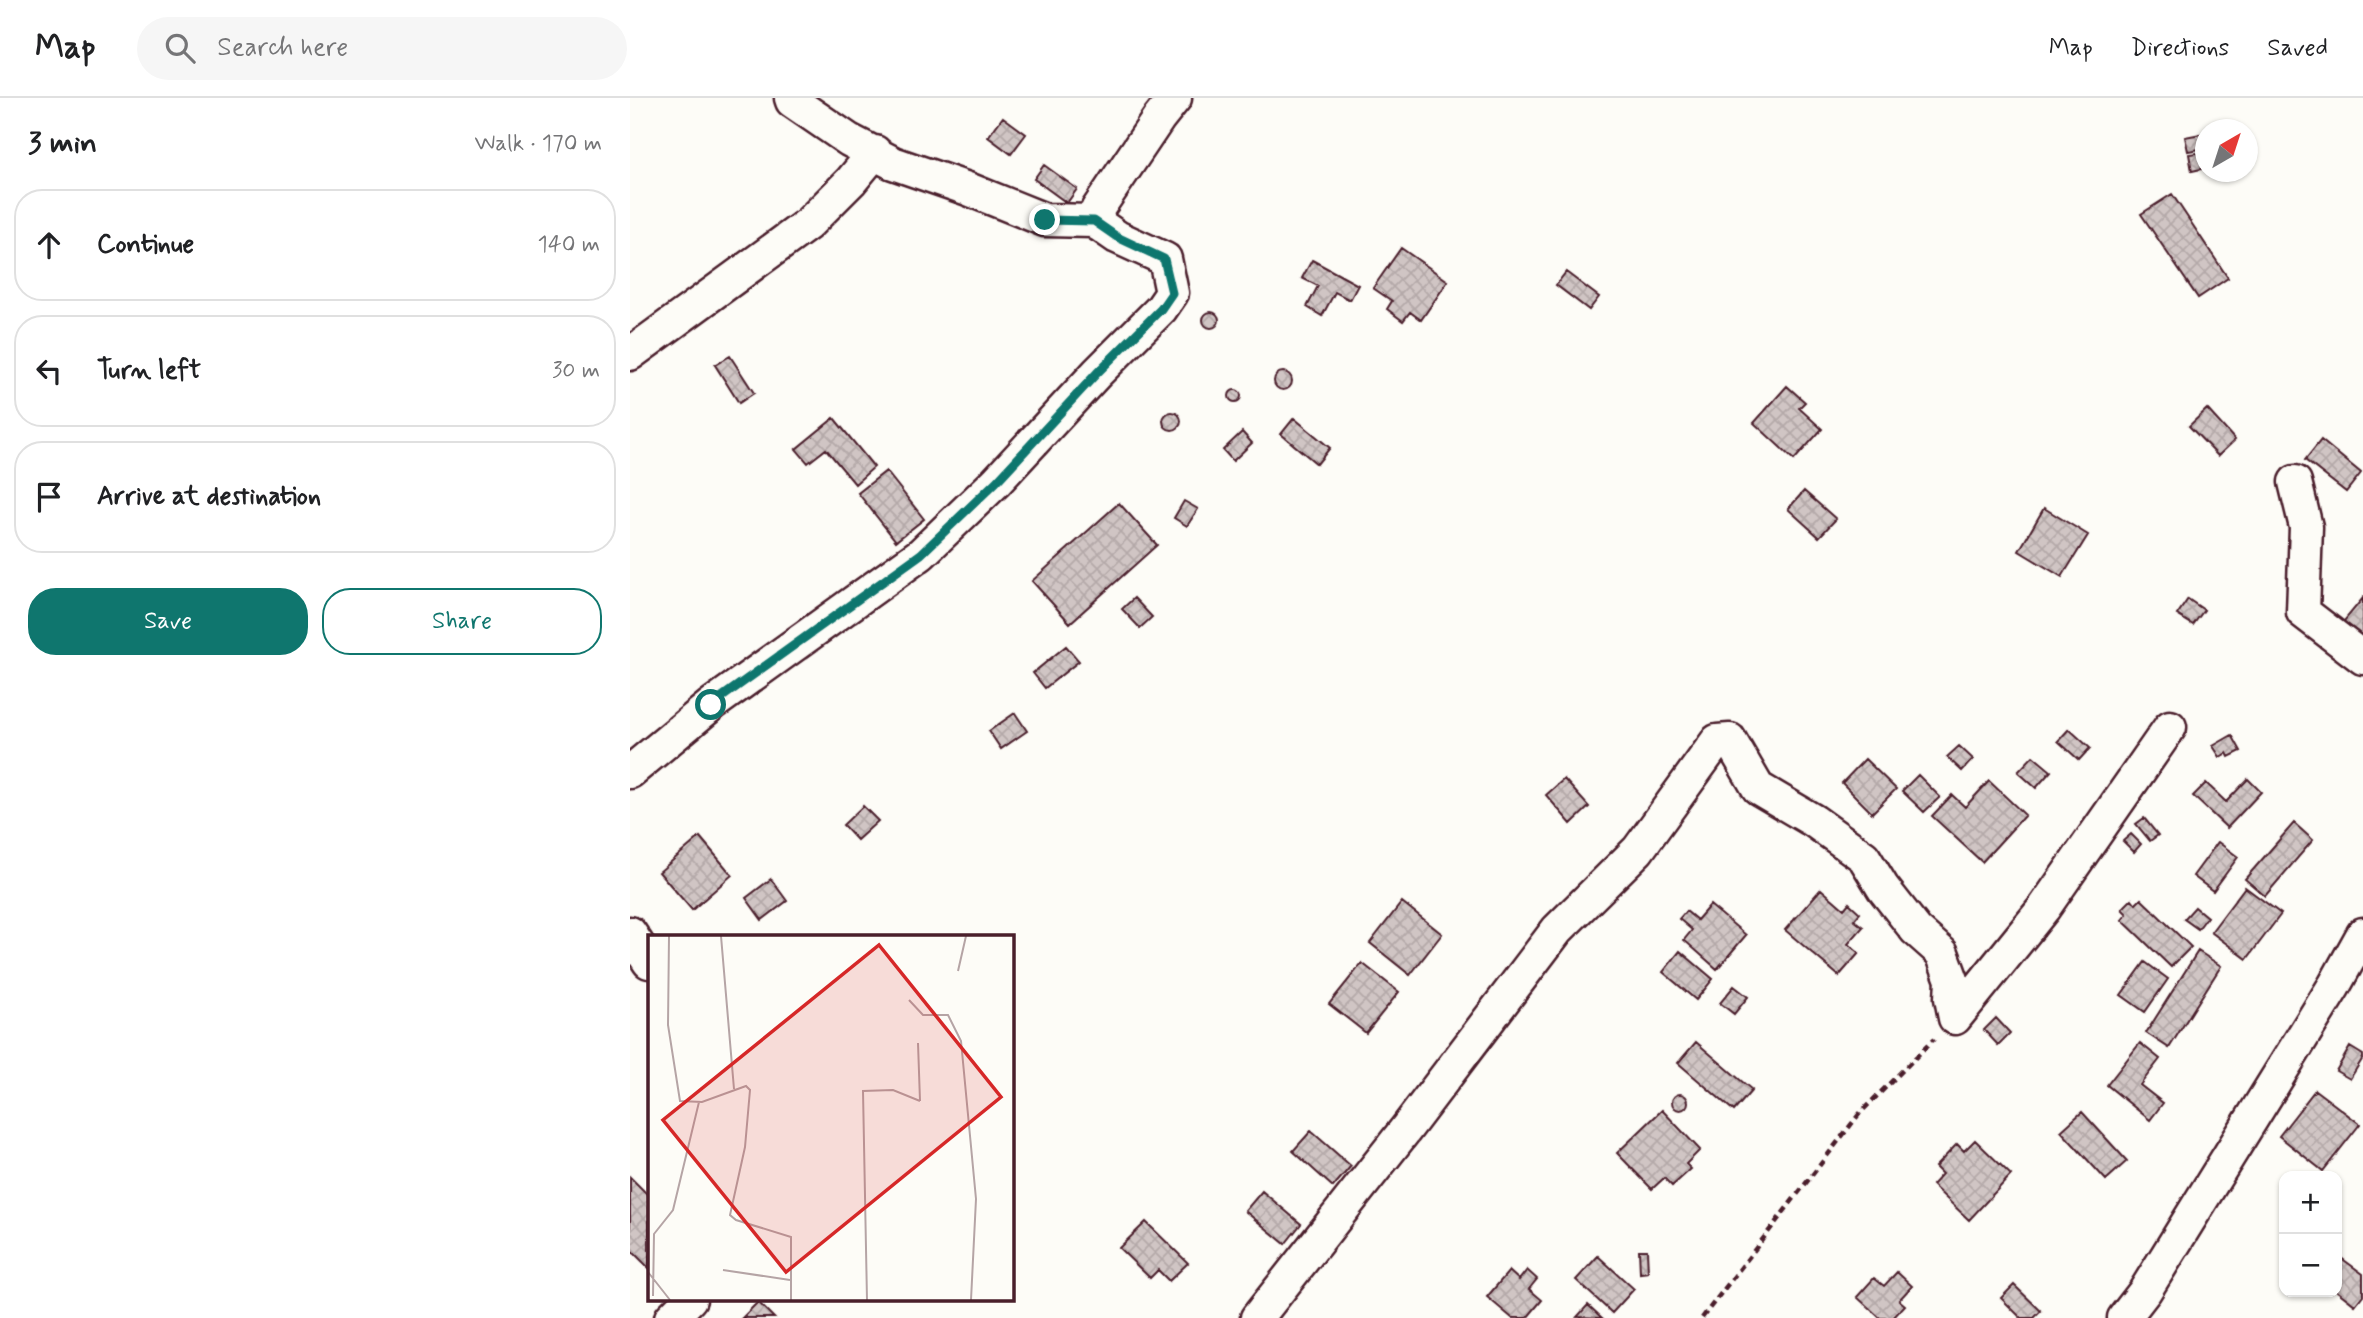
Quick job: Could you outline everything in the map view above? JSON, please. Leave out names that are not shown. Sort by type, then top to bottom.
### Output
[{"type":"street","points":[[630,772],[711,705],[921,554],[996,482],[1097,373],[1161,309],[1172,293],[1164,259],[1117,237],[1094,221],[1045,220],[893,163],[862,146],[791,98]]},
{"type":"street","points":[[1099,225],[1097,210],[1175,98]]},
{"type":"street","points":[[630,354],[808,225],[854,176],[862,146]]},
{"type":"street","points":[[2295,482],[2306,527],[2303,612],[2363,658]]},
{"type":"street","points":[[1955,1018],[2044,908],[2171,727]]},
{"type":"street","points":[[1257,1318],[1406,1129],[1557,930],[1638,850],[1717,741],[1730,740],[1758,788],[1814,821],[1864,857],[1883,888],[1916,930],[1942,953],[1952,980],[1951,998],[1955,1018]]},
{"type":"street","points":[[630,933],[648,960]]},
{"type":"street","points":[[2124,1318],[2145,1291],[2334,986],[2363,934]]},
{"type":"street","points":[[671,1318],[689,1300]]},
{"type":"path","points":[[1702,1318],[1860,1113],[1955,1018]]},
{"type":"building","points":[[1003,117],[1026,134],[1011,154],[988,137]]},
{"type":"building","points":[[2195,135],[2195,150],[2188,151],[2185,137]]},
{"type":"building","points":[[2195,153],[2195,170],[2192,171],[2189,154]]},
{"type":"building","points":[[1044,165],[1077,189],[1067,203],[1034,179]]},
{"type":"building","points":[[2172,194],[2228,278],[2198,298],[2141,214]]},
{"type":"building","points":[[1401,248],[1448,281],[1421,320],[1410,312],[1403,321],[1387,309],[1392,301],[1373,288]]},
{"type":"building","points":[[1312,260],[1358,285],[1350,300],[1335,292],[1322,316],[1307,307],[1318,286],[1302,278]]},
{"type":"building","points":[[1566,272],[1599,297],[1589,310],[1556,285]]},
{"type":"building","points":[[1208,312],[1214,312],[1219,320],[1217,326],[1208,328],[1203,323],[1203,317]]},
{"type":"building","points":[[730,356],[754,393],[739,403],[715,365]]},
{"type":"building","points":[[1283,372],[1289,375],[1292,381],[1289,387],[1283,390],[1277,387],[1274,381],[1277,375]]},
{"type":"building","points":[[1787,386],[1805,402],[1799,408],[1822,429],[1794,460],[1754,423]]},
{"type":"building","points":[[1230,391],[1240,391],[1240,401],[1230,401]]},
{"type":"building","points":[[2207,409],[2235,440],[2218,456],[2189,426]]},
{"type":"building","points":[[1168,412],[1176,412],[1181,421],[1179,428],[1168,430],[1163,425],[1163,417]]},
{"type":"building","points":[[834,418],[874,467],[855,484],[826,449],[808,463],[796,449]]},
{"type":"building","points":[[1294,418],[1330,448],[1317,464],[1281,434]]},
{"type":"building","points":[[1242,432],[1252,443],[1233,461],[1223,450]]},
{"type":"building","points":[[2321,440],[2361,473],[2346,492],[2305,460]]},
{"type":"building","points":[[886,471],[924,519],[896,541],[858,493]]},
{"type":"building","points":[[1804,491],[1836,519],[1819,537],[1788,509]]},
{"type":"building","points":[[1184,501],[1198,509],[1187,526],[1174,518]]},
{"type":"building","points":[[1119,503],[1157,545],[1070,623],[1032,581]]},
{"type":"building","points":[[2044,508],[2088,535],[2062,577],[2019,551]]},
{"type":"building","points":[[1134,598],[1152,617],[1140,628],[1122,609]]},
{"type":"building","points":[[2363,598],[2363,647],[2339,627]]},
{"type":"building","points":[[2188,599],[2204,610],[2193,625],[2177,615]]},
{"type":"building","points":[[1066,646],[1079,661],[1045,688],[1033,673]]},
{"type":"building","points":[[1015,713],[1027,731],[1001,749],[989,731]]},
{"type":"building","points":[[2069,729],[2090,748],[2079,760],[2058,741]]},
{"type":"building","points":[[2232,735],[2241,751],[2229,757],[2227,753],[2220,757],[2213,746]]},
{"type":"building","points":[[1959,746],[1973,759],[1962,771],[1947,757]]},
{"type":"building","points":[[2033,756],[2051,771],[2036,788],[2018,772]]},
{"type":"building","points":[[1865,759],[1896,789],[1872,813],[1842,783]]},
{"type":"building","points":[[1918,775],[1940,797],[1924,812],[1902,791]]},
{"type":"building","points":[[1564,779],[1589,807],[1571,824],[1546,795]]},
{"type":"building","points":[[2248,779],[2261,792],[2227,828],[2193,796],[2206,783],[2226,802]]},
{"type":"building","points":[[1989,781],[2025,815],[1982,862],[1932,816],[1952,795],[1965,807]]},
{"type":"building","points":[[863,806],[878,821],[857,840],[843,825]]},
{"type":"building","points":[[2144,818],[2158,835],[2150,841],[2136,824]]},
{"type":"building","points":[[2294,823],[2313,840],[2265,896],[2245,879]]},
{"type":"building","points":[[2131,834],[2141,844],[2134,852],[2123,841]]},
{"type":"building","points":[[700,837],[732,875],[692,910],[659,872]]},
{"type":"building","points":[[2218,842],[2238,857],[2213,891],[2193,876]]},
{"type":"building","points":[[771,879],[787,901],[762,920],[746,898]]},
{"type":"building","points":[[2245,887],[2281,914],[2247,959],[2211,932]]},
{"type":"building","points":[[1821,889],[1844,909],[1849,903],[1860,913],[1854,920],[1863,927],[1848,944],[1859,953],[1839,976],[1785,930]]},
{"type":"building","points":[[2132,899],[2136,904],[2141,899],[2191,947],[2171,967],[2122,920],[2127,914],[2122,909]]},
{"type":"building","points":[[1402,902],[1442,934],[1410,975],[1370,943]]},
{"type":"building","points":[[1710,905],[1746,935],[1717,969],[1684,940],[1692,930],[1679,919],[1686,911],[1697,920]]},
{"type":"building","points":[[2195,907],[2207,917],[2198,929],[2184,919]]},
{"type":"building","points":[[1680,951],[1713,979],[1696,1000],[1663,972]]},
{"type":"building","points":[[2198,951],[2221,966],[2169,1048],[2146,1033]]},
{"type":"building","points":[[2145,962],[2168,979],[2145,1012],[2121,995]]},
{"type":"building","points":[[1362,963],[1399,992],[1366,1033],[1329,1004]]},
{"type":"building","points":[[1734,986],[1748,997],[1734,1014],[1720,1003]]},
{"type":"building","points":[[1996,1018],[2010,1033],[1998,1045],[1984,1030]]},
{"type":"building","points":[[1696,1042],[1752,1090],[1734,1111],[1678,1063]]},
{"type":"building","points":[[2140,1043],[2160,1059],[2140,1085],[2163,1103],[2150,1120],[2107,1085]]},
{"type":"building","points":[[2350,1047],[2363,1055],[2363,1058],[2350,1079],[2336,1071]]},
{"type":"building","points":[[2315,1090],[2360,1124],[2323,1171],[2279,1136]]},
{"type":"building","points":[[1680,1094],[1686,1096],[1686,1108],[1680,1110],[1674,1108],[1672,1102],[1674,1096]]},
{"type":"building","points":[[1662,1110],[1700,1150],[1686,1164],[1691,1169],[1672,1186],[1664,1178],[1652,1189],[1617,1153]]},
{"type":"building","points":[[2082,1112],[2127,1161],[2106,1180],[2061,1131]]},
{"type":"building","points":[[1311,1131],[1351,1166],[1333,1187],[1293,1151]]},
{"type":"building","points":[[1975,1140],[2011,1175],[1969,1220],[1932,1185],[1942,1174],[1935,1167],[1957,1144],[1964,1151]]},
{"type":"building","points":[[630,1177],[648,1195],[648,1267],[633,1252],[630,1255]]},
{"type":"building","points":[[1262,1191],[1301,1224],[1285,1244],[1245,1211]]},
{"type":"building","points":[[1146,1222],[1188,1263],[1169,1281],[1158,1270],[1150,1278],[1119,1248]]},
{"type":"building","points":[[1639,1250],[1647,1250],[1648,1272],[1640,1273]]},
{"type":"building","points":[[1598,1256],[1634,1289],[1612,1313],[1576,1280]]},
{"type":"building","points":[[2342,1259],[2363,1274],[2363,1295],[2355,1305],[2342,1295]]},
{"type":"building","points":[[1527,1270],[1537,1279],[1529,1289],[1542,1300],[1527,1318],[1512,1318],[1487,1297],[1509,1271],[1519,1280]]},
{"type":"building","points":[[1897,1272],[1912,1286],[1899,1300],[1905,1305],[1893,1318],[1880,1318],[1857,1297],[1874,1278],[1884,1286]]},
{"type":"building","points":[[2014,1285],[2041,1311],[2034,1318],[2021,1318],[2001,1298]]},
{"type":"building","points":[[758,1302],[774,1318],[742,1318]]},
{"type":"building","points":[[1588,1305],[1602,1318],[1577,1317]]},
{"type":"route","points":[[711,705],[921,554],[996,482],[1097,373],[1161,309],[1172,293],[1164,259],[1117,237],[1094,221],[1045,220]]}]
